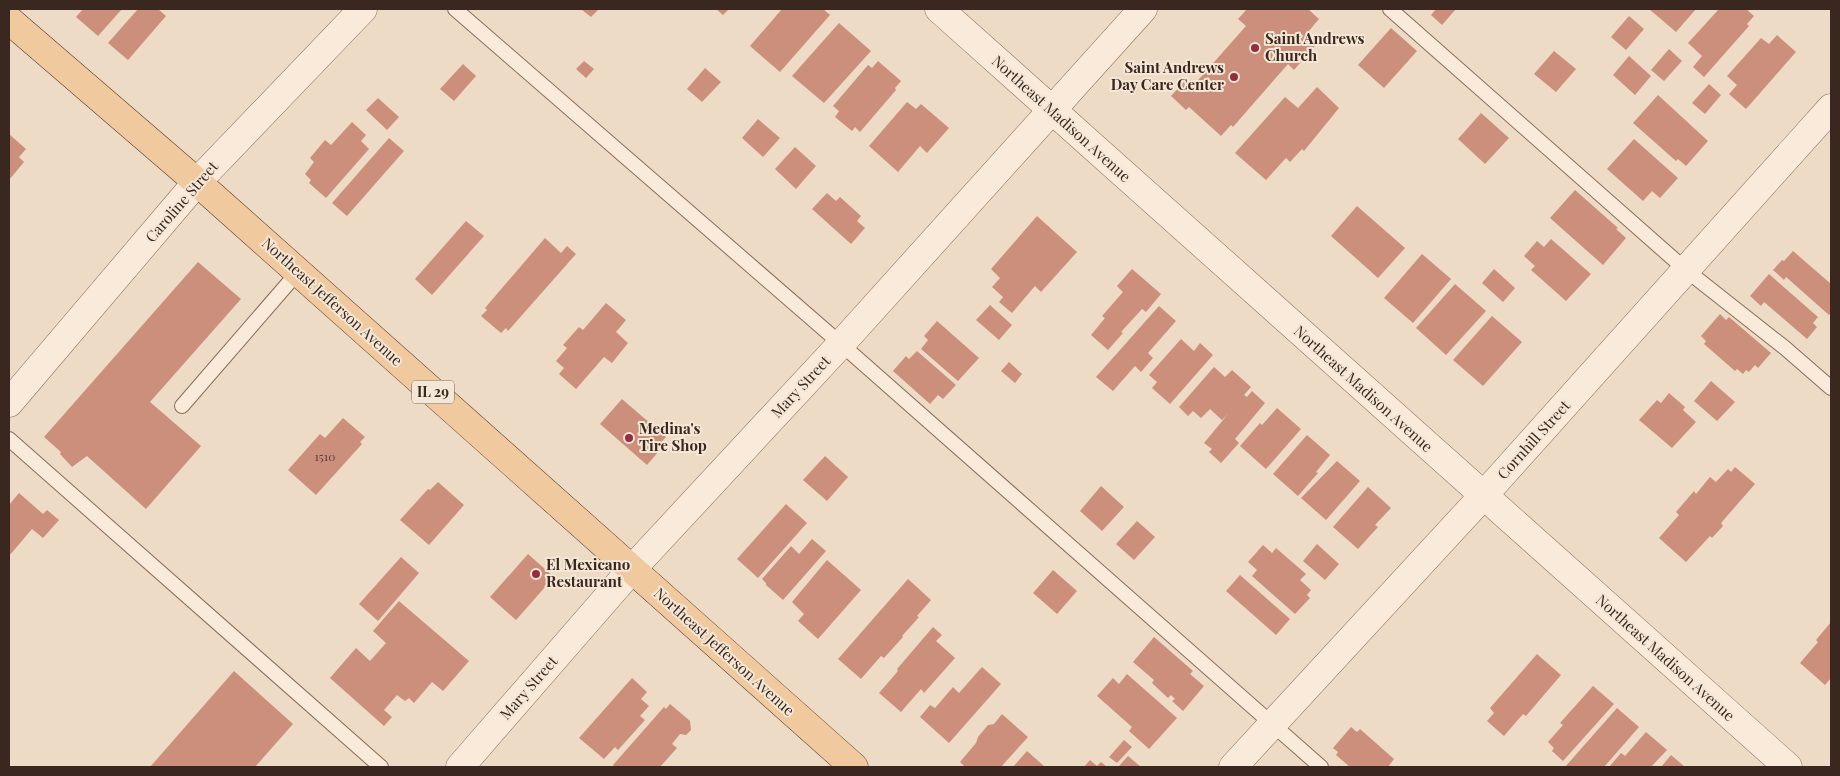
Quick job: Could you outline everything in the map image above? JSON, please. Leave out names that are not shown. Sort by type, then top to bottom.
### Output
[{"type":"main road","name":"Northeast Jefferson Avenue","points":[[9,20],[198,182],[854,767]]},
{"type":"street","name":"Caroline Street","points":[[9,402],[198,182],[363,9]]},
{"type":"street","name":"Northeast Madison Avenue","points":[[939,9],[1788,767]]},
{"type":"street","name":"Mary Street","points":[[460,767],[632,569],[841,344],[1143,9]]},
{"type":"street","name":"Cornhill Street","points":[[1233,767],[1483,496],[1831,108]]},
{"type":"lane","points":[[455,9],[841,344],[1321,767]]},
{"type":"lane","points":[[1390,9],[1686,270],[1786,348],[1831,388]]},
{"type":"lane","points":[[182,406],[298,272]]},
{"type":"lane","points":[[9,439],[381,767]]},
{"type":"building","points":[[83,9],[122,9],[98,36],[76,17]]},
{"type":"building","points":[[138,9],[158,9],[166,16],[128,60],[108,43]]},
{"type":"building","points":[[581,9],[599,9],[591,17]]},
{"type":"building","points":[[716,9],[729,9],[723,15]]},
{"type":"building","points":[[782,9],[823,9],[830,15],[780,72],[750,46]]},
{"type":"building","points":[[1247,9],[1308,9],[1319,19],[1308,32],[1319,41],[1294,70],[1288,64],[1233,127],[1231,125],[1221,136],[1189,107],[1186,110],[1171,96],[1185,81],[1192,87],[1246,26],[1238,19]]},
{"type":"building","points":[[1436,9],[1456,9],[1442,25],[1431,15]]},
{"type":"building","points":[[1649,9],[1696,9],[1676,32]]},
{"type":"building","points":[[1719,9],[1746,9],[1754,16],[1747,24],[1749,26],[1704,77],[1693,67],[1702,56],[1688,43]]},
{"type":"building","points":[[1629,16],[1644,29],[1626,50],[1611,37]]},
{"type":"building","points":[[839,23],[871,51],[824,103],[792,76]]},
{"type":"building","points":[[1391,28],[1417,51],[1384,88],[1358,65]]},
{"type":"building","points":[[1777,35],[1796,52],[1746,109],[1729,94],[1737,85],[1727,76],[1761,38],[1769,44]]},
{"type":"building","points":[[1669,49],[1682,61],[1664,81],[1651,70]]},
{"type":"building","points":[[1554,51],[1576,69],[1556,92],[1534,74]]},
{"type":"building","points":[[1629,56],[1651,76],[1635,95],[1613,75]]},
{"type":"building","points":[[584,61],[594,69],[586,78],[576,69]]},
{"type":"building","points":[[878,61],[901,81],[895,88],[896,90],[860,132],[855,127],[852,131],[835,117],[839,111],[833,106],[868,65],[872,68]]},
{"type":"building","points":[[463,64],[476,76],[454,101],[440,89]]},
{"type":"building","points":[[705,68],[721,82],[702,102],[687,89]]},
{"type":"building","points":[[1709,84],[1721,95],[1705,114],[1692,103]]},
{"type":"building","points":[[1317,87],[1339,108],[1304,151],[1302,149],[1290,162],[1286,158],[1266,180],[1235,153],[1285,97],[1298,108]]},
{"type":"building","points":[[1658,95],[1708,141],[1686,166],[1678,159],[1676,161],[1633,123]]},
{"type":"building","points":[[378,98],[399,117],[387,130],[366,110]]},
{"type":"building","points":[[907,102],[916,109],[921,104],[949,128],[927,153],[920,146],[898,172],[869,146]]},
{"type":"building","points":[[1481,113],[1509,138],[1485,164],[1458,139]]},
{"type":"building","points":[[758,119],[780,138],[763,157],[742,138]]},
{"type":"building","points":[[352,122],[366,135],[361,141],[369,149],[326,198],[309,183],[311,180],[305,174],[314,162],[310,158],[325,140],[331,145]]},
{"type":"building","points":[[9,134],[26,149],[19,157],[24,162],[9,180]]},
{"type":"building","points":[[389,138],[404,151],[347,216],[332,203]]},
{"type":"building","points":[[1634,139],[1678,178],[1660,198],[1652,191],[1643,201],[1607,169]]},
{"type":"building","points":[[795,147],[816,166],[796,189],[775,169]]},
{"type":"building","points":[[1575,190],[1618,228],[1616,229],[1626,238],[1603,265],[1550,218]]},
{"type":"building","points":[[827,193],[836,201],[840,197],[861,216],[857,221],[865,228],[851,244],[812,209]]},
{"type":"building","points":[[1357,206],[1405,248],[1378,278],[1331,236]]},
{"type":"building","points":[[1037,216],[1077,252],[1041,292],[1035,286],[1012,313],[999,302],[1003,297],[992,287],[1000,278],[991,269]]},
{"type":"building","points":[[466,221],[484,236],[432,295],[415,279]]},
{"type":"building","points":[[545,238],[561,253],[567,246],[576,254],[508,331],[506,328],[501,333],[481,316],[487,310],[485,308]]},
{"type":"building","points":[[1551,239],[1591,274],[1566,301],[1531,270],[1535,266],[1524,256],[1537,241],[1544,247]]},
{"type":"building","points":[[1793,251],[1831,284],[1831,312],[1829,315],[1786,277],[1784,280],[1773,270]]},
{"type":"building","points":[[1422,254],[1451,279],[1413,323],[1384,298]]},
{"type":"building","points":[[198,262],[241,299],[150,402],[201,446],[146,509],[87,456],[72,467],[60,454],[61,452],[44,437]]},
{"type":"building","points":[[1132,269],[1161,294],[1146,312],[1142,309],[1108,350],[1091,335],[1105,318],[1102,316],[1123,292],[1117,286]]},
{"type":"building","points":[[1494,269],[1515,288],[1503,302],[1482,283]]},
{"type":"building","points":[[1769,274],[1818,317],[1813,323],[1817,327],[1807,339],[1764,302],[1761,306],[1750,296]]},
{"type":"building","points":[[1455,284],[1486,311],[1446,355],[1416,328]]},
{"type":"building","points":[[606,303],[626,320],[616,332],[628,343],[612,363],[604,357],[576,389],[559,374],[564,368],[556,361],[567,348],[563,345],[579,327],[583,330]]},
{"type":"building","points":[[990,305],[1012,325],[999,340],[976,320]]},
{"type":"building","points":[[1159,306],[1176,321],[1148,353],[1153,358],[1141,372],[1135,366],[1113,391],[1096,377]]},
{"type":"building","points":[[1720,314],[1726,320],[1729,317],[1771,353],[1758,368],[1755,365],[1749,372],[1746,370],[1743,374],[1737,369],[1735,371],[1704,344],[1706,341],[1701,336]]},
{"type":"building","points":[[1492,316],[1522,342],[1483,386],[1453,360]]},
{"type":"building","points":[[937,321],[979,358],[958,381],[921,349],[928,340],[924,336]]},
{"type":"building","points":[[1181,339],[1194,351],[1200,343],[1213,355],[1170,404],[1152,388],[1157,382],[1149,375]]},
{"type":"building","points":[[917,351],[956,385],[943,399],[938,395],[930,404],[893,371],[906,356],[909,359]]},
{"type":"building","points":[[1009,362],[1022,374],[1015,383],[1001,371]]},
{"type":"building","points":[[1214,367],[1225,377],[1232,370],[1251,387],[1244,395],[1247,397],[1252,391],[1265,403],[1235,439],[1239,443],[1221,463],[1209,452],[1212,449],[1204,443],[1228,414],[1222,420],[1210,409],[1201,418],[1193,411],[1188,416],[1179,407]]},
{"type":"building","points":[[1711,381],[1735,402],[1717,421],[1694,401]]},
{"type":"building","points":[[1669,393],[1685,407],[1683,410],[1696,422],[1672,448],[1639,420],[1657,400],[1661,403]]},
{"type":"building","points":[[622,399],[666,437],[656,448],[659,451],[647,465],[600,424]]},
{"type":"building","points":[[1277,408],[1301,429],[1266,469],[1240,446],[1260,423],[1262,425]]},
{"type":"building","points":[[343,418],[365,437],[360,442],[362,444],[316,495],[288,470],[320,434],[325,438]]},
{"type":"building","points":[[1307,435],[1330,455],[1316,472],[1318,473],[1298,496],[1273,474]]},
{"type":"building","points":[[825,456],[848,477],[827,501],[803,480]]},
{"type":"building","points":[[1337,461],[1360,481],[1326,520],[1301,498]]},
{"type":"building","points":[[1735,467],[1755,484],[1721,523],[1723,526],[1712,538],[1710,536],[1686,562],[1659,538],[1679,515],[1676,512],[1694,491],[1696,494],[1710,477],[1716,482],[1728,469],[1731,472]]},
{"type":"building","points":[[438,482],[464,505],[429,545],[400,520],[428,489],[430,490]]},
{"type":"building","points":[[1101,486],[1124,507],[1102,531],[1080,511]]},
{"type":"building","points":[[1368,487],[1391,508],[1375,525],[1378,527],[1358,549],[1333,527]]},
{"type":"building","points":[[19,493],[43,514],[47,510],[59,520],[43,538],[32,529],[9,556],[9,505]]},
{"type":"building","points":[[786,504],[807,523],[758,578],[737,559]]},
{"type":"building","points":[[1137,521],[1155,537],[1134,560],[1116,544]]},
{"type":"building","points":[[812,539],[826,551],[783,600],[762,579],[791,546],[799,554]]},
{"type":"building","points":[[1317,544],[1339,564],[1325,580],[1303,561]]},
{"type":"building","points":[[1263,545],[1272,553],[1276,548],[1306,574],[1300,580],[1311,590],[1307,595],[1310,598],[1295,614],[1252,576],[1257,570],[1248,562]]},
{"type":"building","points":[[528,554],[554,577],[516,620],[490,597]]},
{"type":"building","points":[[401,557],[419,573],[378,621],[359,604]]},
{"type":"building","points":[[827,560],[861,590],[818,639],[798,621],[804,614],[792,602]]},
{"type":"building","points":[[1053,570],[1077,591],[1057,614],[1033,593]]},
{"type":"building","points":[[1240,575],[1290,619],[1276,635],[1226,591]]},
{"type":"building","points":[[908,579],[931,600],[917,616],[919,617],[903,637],[884,658],[881,656],[861,679],[838,659]]},
{"type":"building","points":[[399,601],[469,661],[443,691],[432,682],[414,703],[409,698],[405,701],[397,695],[384,710],[392,717],[384,726],[330,678],[356,648],[370,661],[386,643],[373,631]]},
{"type":"building","points":[[1831,622],[1831,678],[1825,685],[1800,663],[1818,642],[1816,640]]},
{"type":"building","points":[[933,627],[942,635],[936,641],[955,658],[924,693],[921,689],[901,712],[879,693]]},
{"type":"building","points":[[1154,637],[1193,671],[1190,674],[1204,686],[1183,711],[1172,701],[1175,699],[1171,695],[1168,698],[1152,683],[1154,680],[1133,662]]},
{"type":"building","points":[[1537,654],[1561,675],[1526,716],[1523,714],[1504,736],[1487,721],[1494,713],[1490,708]]},
{"type":"building","points":[[982,667],[1001,684],[949,743],[920,717],[930,705],[935,708],[953,687],[959,693]]},
{"type":"building","points":[[234,671],[293,724],[255,767],[150,767]]},
{"type":"building","points":[[1127,674],[1177,718],[1149,749],[1129,731],[1132,727],[1097,696],[1113,678],[1119,684]]},
{"type":"building","points":[[632,678],[647,692],[641,699],[649,706],[640,716],[645,720],[618,750],[615,747],[604,759],[579,738]]},
{"type":"building","points":[[1593,686],[1614,704],[1563,761],[1552,751],[1554,748],[1548,742],[1563,725],[1560,723]]},
{"type":"building","points":[[670,704],[690,721],[691,730],[686,735],[680,734],[672,744],[677,748],[660,767],[615,767],[613,765],[664,707],[666,709]]},
{"type":"building","points":[[1617,708],[1639,727],[1604,767],[1565,767]]},
{"type":"building","points":[[1002,714],[1028,737],[1001,767],[965,767],[960,762],[988,725],[994,724]]},
{"type":"building","points":[[1351,727],[1357,732],[1360,729],[1394,759],[1388,767],[1350,767],[1336,755],[1338,752],[1333,748]]},
{"type":"building","points":[[1646,732],[1667,750],[1651,767],[1609,767],[1621,753],[1625,756]]},
{"type":"building","points":[[1124,740],[1132,747],[1117,763],[1109,757]]},
{"type":"building","points":[[1027,751],[1045,767],[1013,767]]},
{"type":"building","points":[[1671,755],[1685,767],[1661,767]]},
{"type":"building","points":[[1128,756],[1141,767],[1119,766]]},
{"type":"building","points":[[1090,760],[1097,766],[1101,762],[1107,767],[1084,767]]},
{"type":"place","name":"Saint Andrews Church","points":[[1255,48]]},
{"type":"place","name":"Saint Andrews Day Care Center","points":[[1234,77]]},
{"type":"place","name":"Medina's Tire Shop","points":[[629,438]]},
{"type":"place","name":"El Mexicano Restaurant","points":[[536,574]]}]
